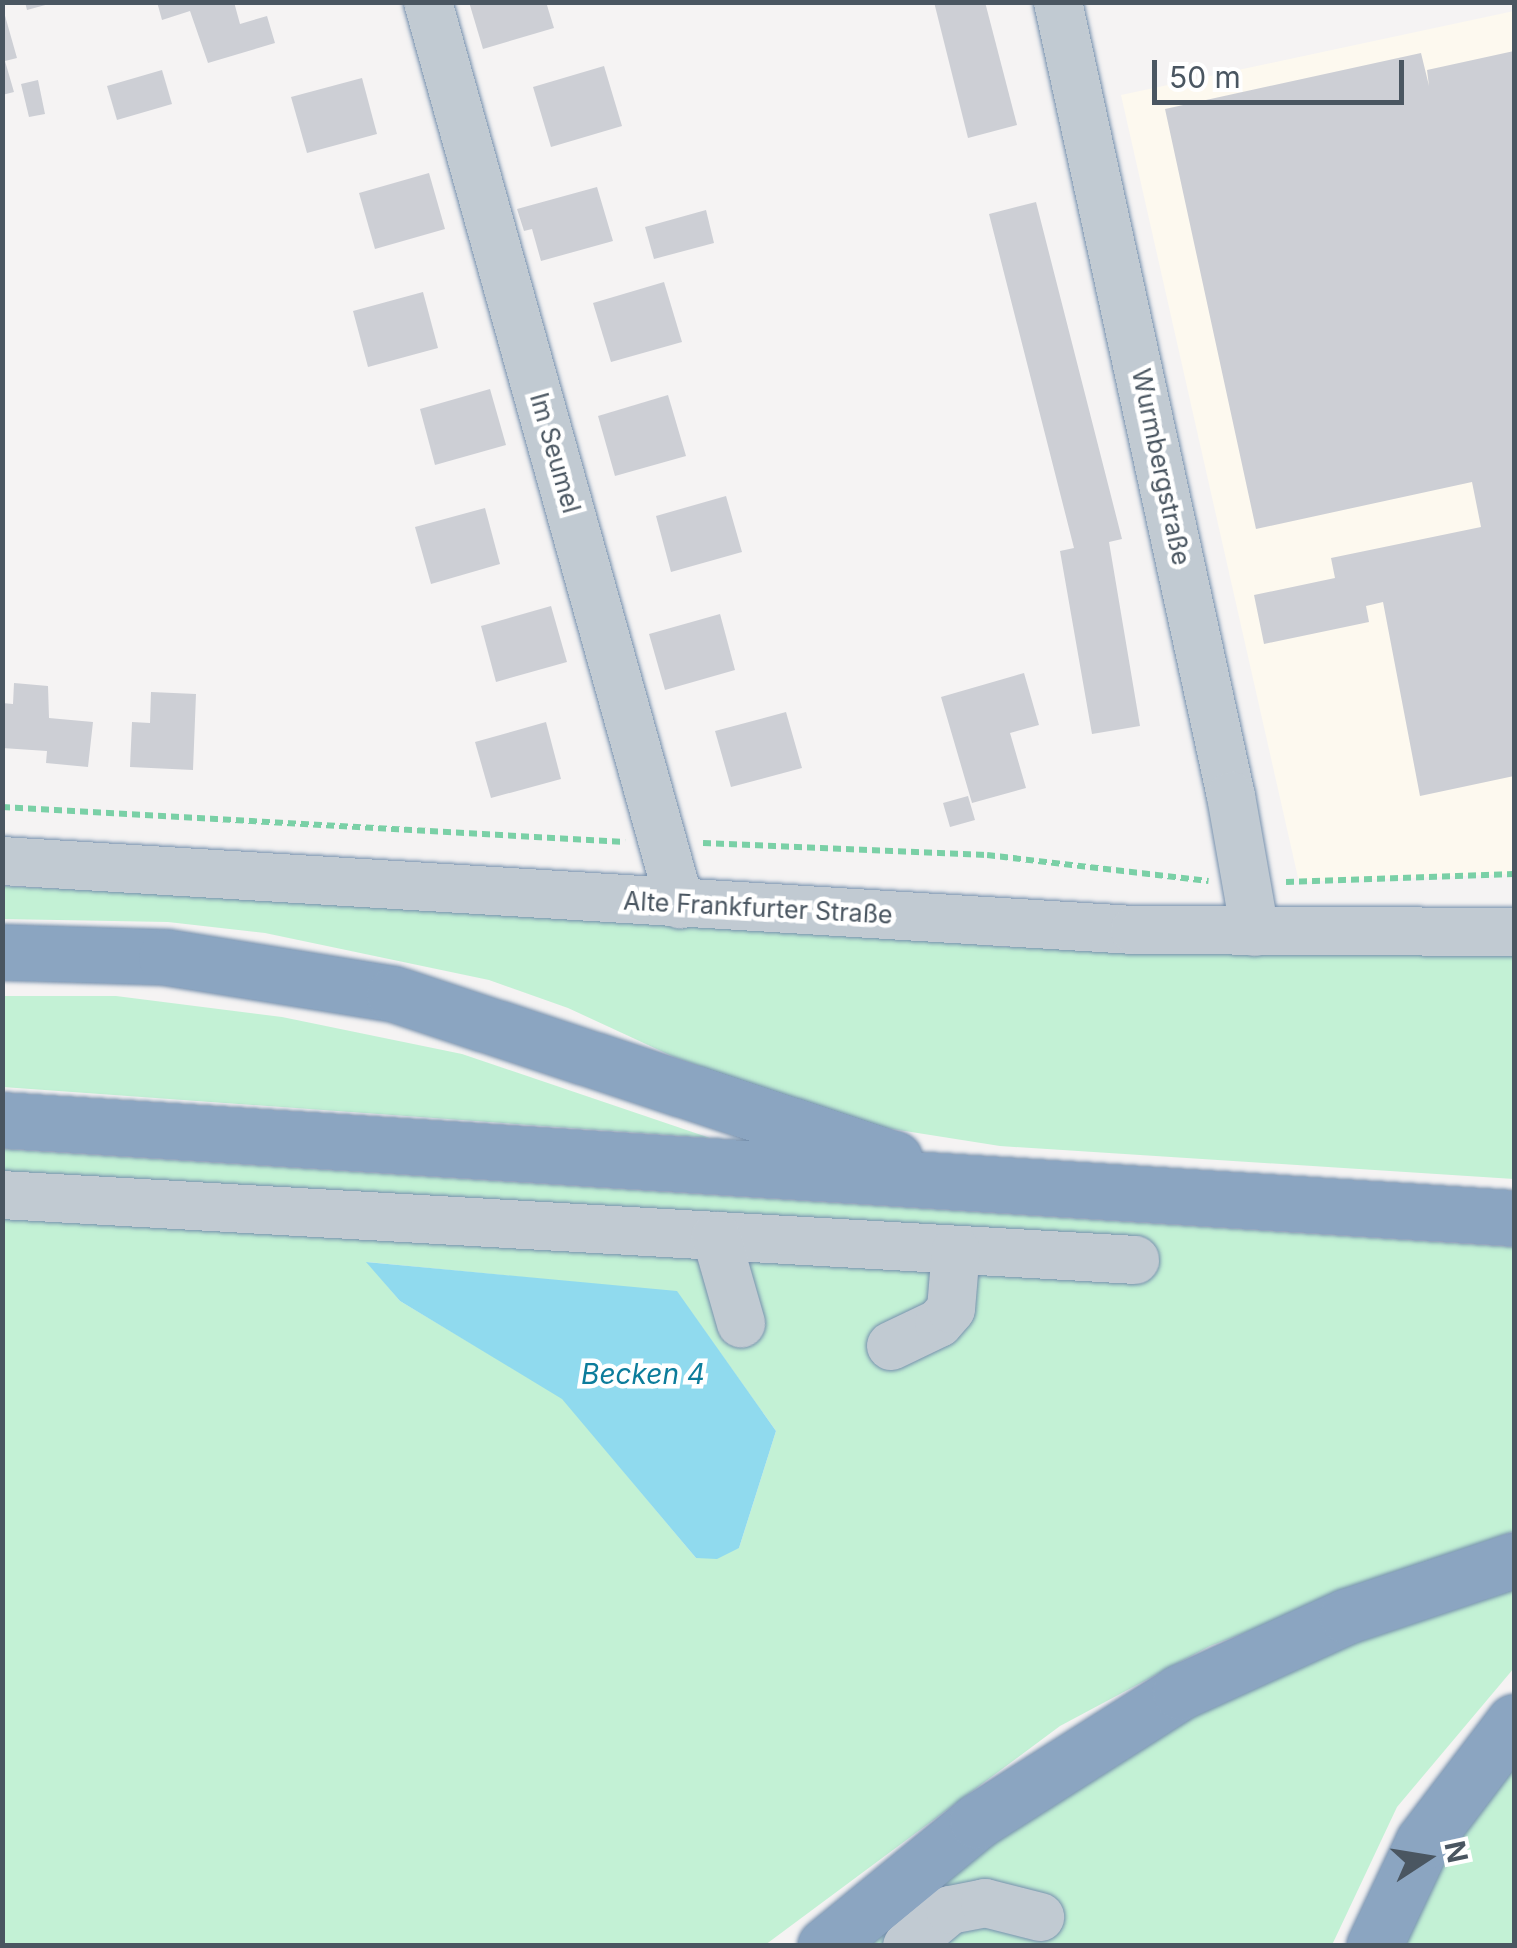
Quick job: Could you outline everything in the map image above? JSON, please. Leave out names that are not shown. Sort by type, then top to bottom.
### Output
[{"type":"highway","points":[[2,952],[185,958],[394,994],[830,1140],[963,1177],[1064,1194]]},
{"type":"highway","points":[[2,1120],[1064,1194],[1514,1218]]},
{"type":"highway","points":[[825,1946],[977,1821],[1180,1692],[1347,1616],[1514,1560]]},
{"type":"highway","points":[[1374,1946],[1423,1842],[1514,1722]]},
{"type":"street","name":"Im Seumel","points":[[428,2],[680,904]]},
{"type":"street","name":"Wurmbergstraße","points":[[1058,2],[1255,932]]},
{"type":"street","name":"Alte Frankfurter Straße","points":[[2,861],[680,904],[1255,932],[1514,932]]},
{"type":"street","points":[[2,1195],[1135,1260]]},
{"type":"street","points":[[716,1236],[741,1323]]},
{"type":"street","points":[[891,1346],[939,1323],[950,1308],[956,1250]]},
{"type":"street","points":[[906,1946],[950,1910],[985,1903],[1040,1917]]},
{"type":"path","points":[[2,807],[666,844],[987,855],[1246,882],[1514,874]]},
{"type":"shaded area","points":[[1514,11],[1514,874],[1299,882],[1121,95]]},
{"type":"green space","points":[[3,886],[606,916],[1009,947],[1514,956],[1514,1179],[1000,1146],[867,1125],[674,1057],[568,1008],[489,980],[265,933],[168,922],[3,919]]},
{"type":"green space","points":[[3,996],[116,996],[282,1017],[462,1054],[710,1138],[3,1087]]},
{"type":"green space","points":[[2,1149],[1514,1247],[1514,1531],[1210,1646],[1060,1726],[765,1945],[3,1945]],"holes":[[[367,1262],[677,1292],[776,1431],[739,1548],[696,1558],[562,1398],[400,1301]]]},
{"type":"green space","points":[[1514,1586],[1514,1668],[1397,1807],[1332,1945],[854,1946],[981,1844],[1227,1694],[1375,1633]]},
{"type":"green space","points":[[1514,1750],[1514,1945],[1389,1946]]},
{"type":"water","name":"Becken 4","points":[[366,1262],[677,1291],[776,1431],[739,1548],[717,1559],[696,1558],[562,1399],[400,1301]]},
{"type":"building","points":[[25,2],[49,2],[49,4],[27,10]]},
{"type":"building","points":[[157,2],[234,2],[240,24],[267,16],[275,43],[208,63],[190,11],[162,20]]},
{"type":"building","points":[[469,2],[546,2],[554,28],[483,49]]},
{"type":"building","points":[[934,2],[985,2],[1017,125],[968,138]]},
{"type":"building","points":[[2,5],[17,58],[5,61],[14,92],[2,95]]},
{"type":"building","points":[[1514,51],[1514,776],[1420,796],[1383,602],[1366,606],[1369,622],[1264,644],[1254,595],[1335,578],[1331,558],[1481,527],[1472,482],[1256,529],[1165,109],[1421,53],[1429,86],[1427,70]]},
{"type":"building","points":[[604,66],[622,126],[551,147],[533,87]]},
{"type":"building","points":[[162,70],[172,104],[117,120],[107,86]]},
{"type":"building","points":[[362,78],[377,134],[307,153],[291,97]]},
{"type":"building","points":[[38,80],[45,114],[29,117],[21,84]]},
{"type":"building","points":[[429,173],[445,229],[375,249],[359,193]]},
{"type":"building","points":[[597,187],[613,241],[541,261],[532,229],[524,231],[517,209]]},
{"type":"building","points":[[1036,202],[1122,539],[1109,542],[1140,726],[1092,734],[1060,551],[1074,548],[989,214]]},
{"type":"building","points":[[706,210],[714,243],[654,259],[645,227]]},
{"type":"building","points":[[664,282],[682,342],[611,362],[593,303]]},
{"type":"building","points":[[423,292],[438,348],[368,367],[353,311]]},
{"type":"building","points":[[490,389],[506,445],[435,465],[420,409]]},
{"type":"building","points":[[668,395],[686,456],[615,476],[598,416]]},
{"type":"building","points":[[726,496],[742,552],[671,572],[656,516]]},
{"type":"building","points":[[485,508],[500,564],[431,584],[415,527]]},
{"type":"building","points":[[551,606],[567,662],[496,682],[481,626]]},
{"type":"building","points":[[720,614],[735,670],[665,690],[649,634]]},
{"type":"building","points":[[1024,673],[1039,725],[1010,733],[1026,788],[972,803],[941,697]]},
{"type":"building","points":[[14,683],[48,686],[49,718],[93,722],[88,767],[46,763],[47,751],[2,748],[2,703],[13,704]]},
{"type":"building","points":[[151,692],[196,694],[193,770],[130,767],[132,722],[150,723]]},
{"type":"building","points":[[786,712],[802,768],[731,787],[715,731]]},
{"type":"building","points":[[546,722],[561,779],[491,798],[475,742]]},
{"type":"building","points":[[968,796],[975,820],[950,827],[943,803]]}]
